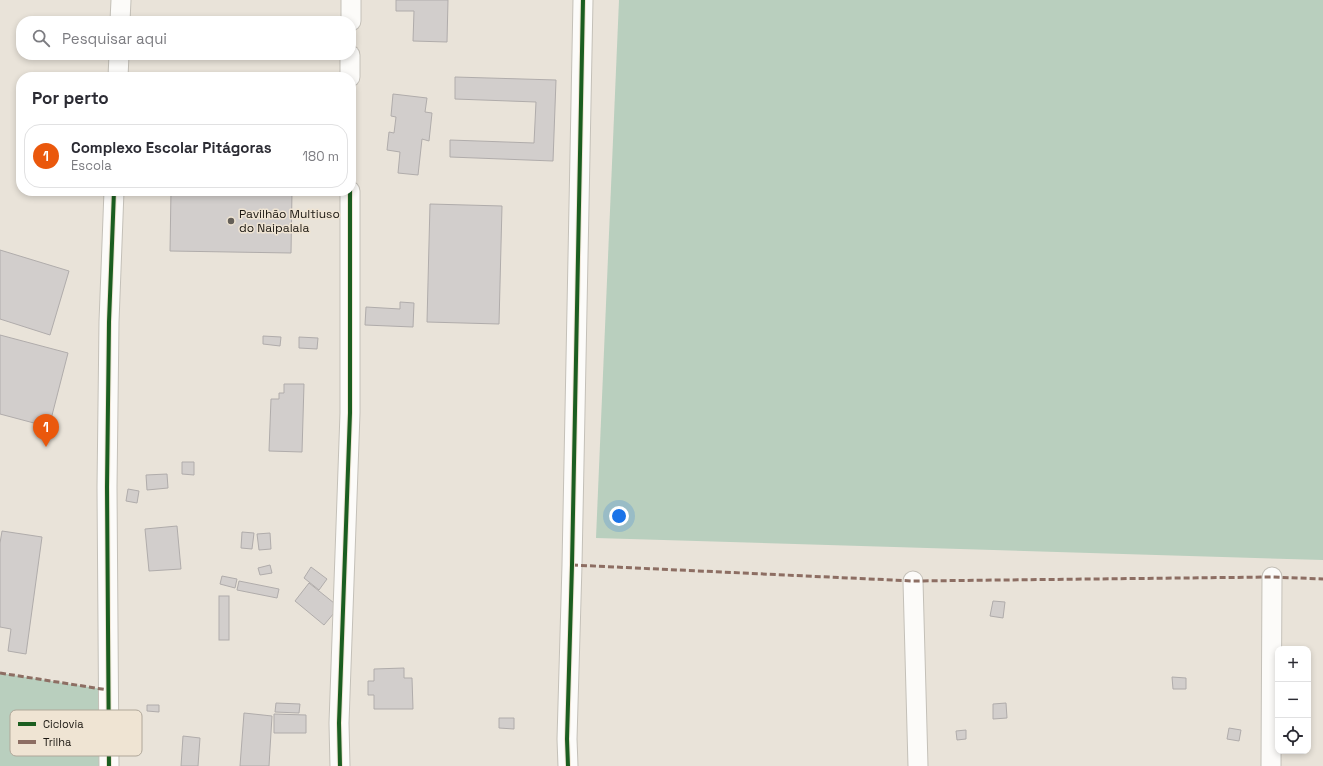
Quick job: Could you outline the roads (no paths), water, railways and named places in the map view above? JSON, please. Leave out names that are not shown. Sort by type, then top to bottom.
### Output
[{"type":"street","points":[[120,16],[121,0]]},
{"type":"street","points":[[351,0],[351,16]]},
{"type":"street","points":[[568,766],[567,739],[572,565],[583,0]]},
{"type":"street","points":[[118,72],[119,60]]},
{"type":"street","points":[[350,60],[350,72]]},
{"type":"street","points":[[108,710],[106,487],[109,322],[114,196]]},
{"type":"street","points":[[340,766],[339,716],[350,413],[350,196]]},
{"type":"street","points":[[1271,766],[1272,578]]},
{"type":"street","points":[[913,581],[918,766]]},
{"type":"street","points":[[109,756],[109,766]]},
{"type":"place","name":"Pavilhão Multiuso do Naipalala","points":[[231,221]]},
{"type":"place","name":"Complexo Escolar Pitágoras","points":[[46,447]]}]
